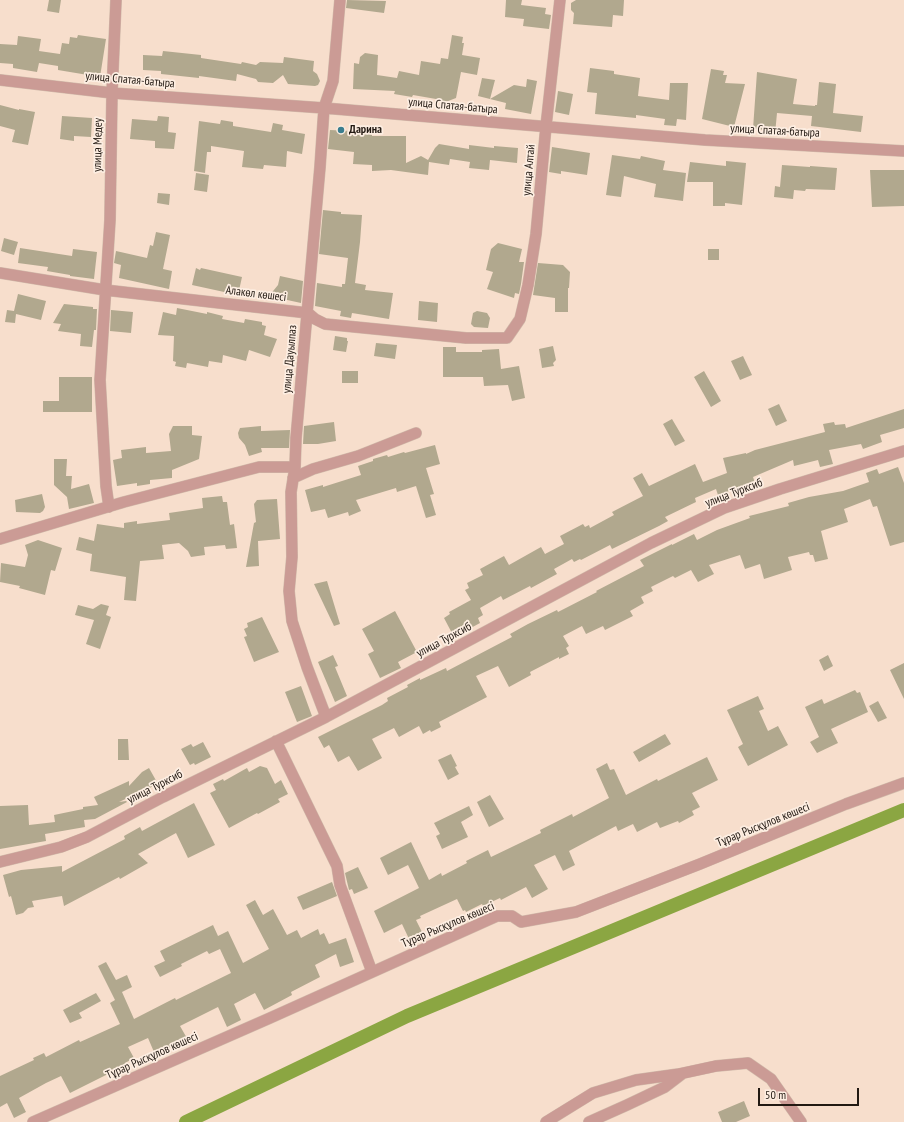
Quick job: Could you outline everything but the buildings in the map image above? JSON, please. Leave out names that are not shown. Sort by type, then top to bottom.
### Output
[{"type":"street","name":"улица Медеу","points":[[109,507],[106,486],[100,380],[110,220],[112,93],[116,0]]},
{"type":"street","name":"улица Дауылпаз","points":[[326,717],[307,667],[292,621],[289,591],[292,557],[291,492],[308,313],[324,108],[333,81],[340,0]]},
{"type":"street","name":"улица Алтай","points":[[507,338],[520,318],[528,285],[536,234],[560,0]]},
{"type":"street","name":"улица Спатая-батыра","points":[[0,80],[112,93],[324,108],[705,140],[904,151]]},
{"type":"street","name":"Алакөл көшесі","points":[[0,273],[105,290],[308,313],[325,324],[466,338],[507,338]]},
{"type":"street","points":[[0,539],[109,507],[259,467],[294,473],[313,469],[358,456],[416,433]]},
{"type":"street","name":"улица Турксиб","points":[[0,862],[61,847],[87,837],[326,717],[650,543],[724,508],[780,489],[904,451]]},
{"type":"street","points":[[276,741],[337,866],[340,886],[372,972]]},
{"type":"street","name":"Тұрар Рысқұлов көшесі","points":[[33,1122],[498,916],[512,916],[521,922],[576,912],[700,864],[846,804],[904,783]]},
{"type":"street","points":[[546,1122],[593,1093],[636,1080],[684,1073],[716,1066],[748,1063],[771,1079],[801,1122]]},
{"type":"street","points":[[589,1122],[664,1087],[684,1073]]},
{"type":"waterway","points":[[186,1122],[407,1016],[904,810]]},
{"type":"place","name":"Дарина","points":[[341,130]]}]
